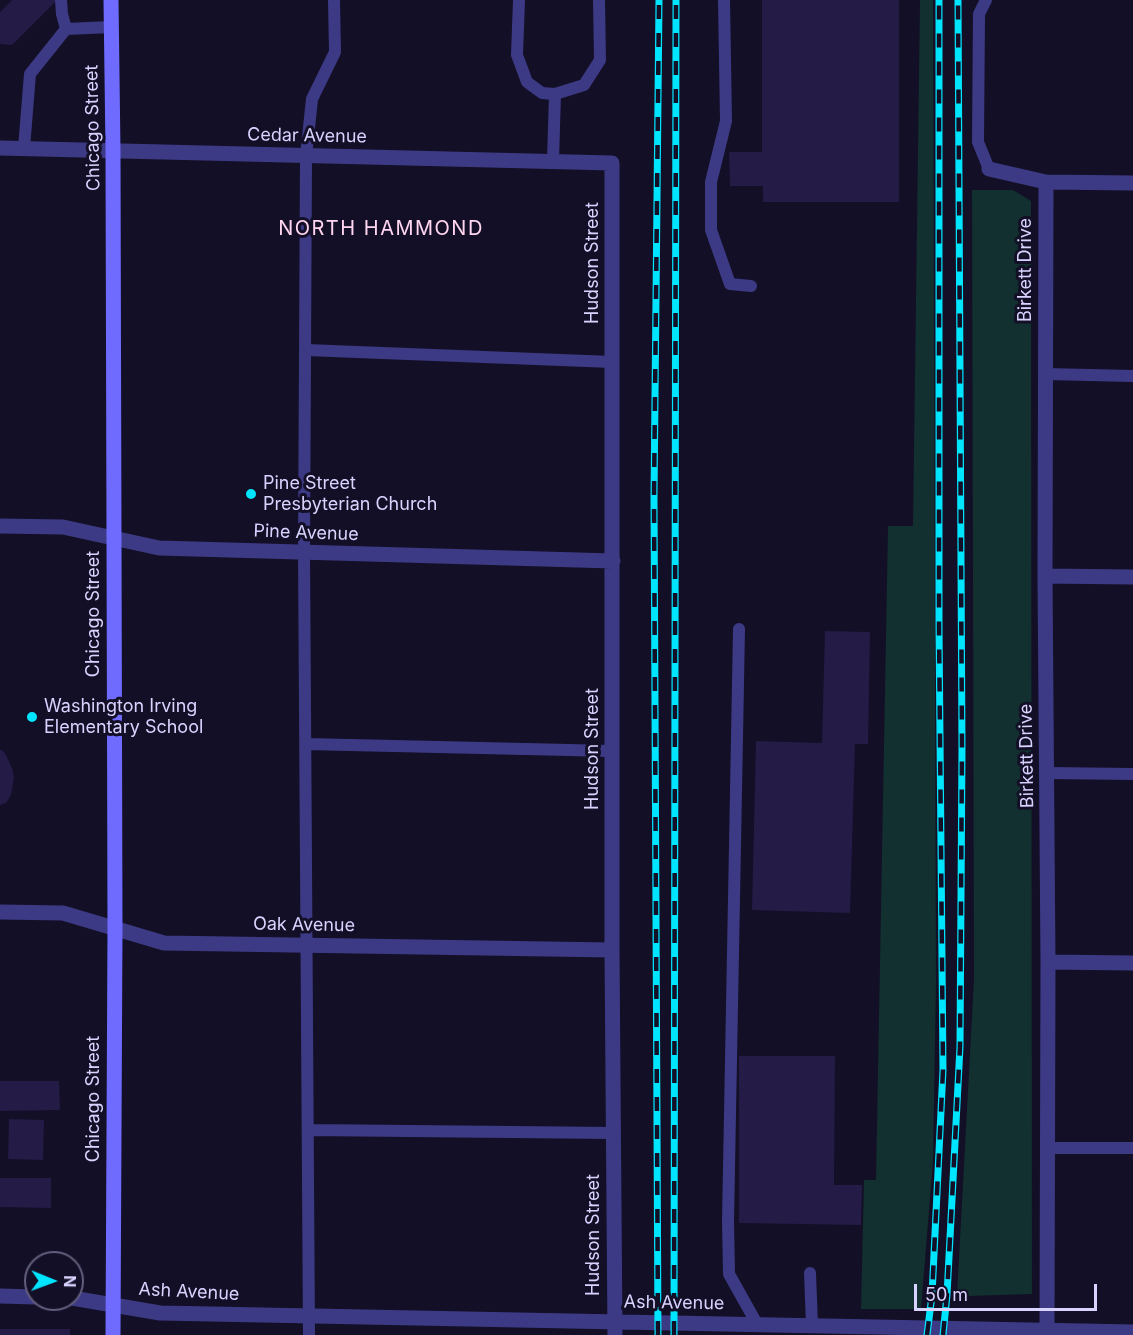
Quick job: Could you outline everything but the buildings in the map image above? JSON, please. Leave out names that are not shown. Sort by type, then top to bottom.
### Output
[{"type":"main road","name":"Chicago Street","points":[[111,0],[113,1335]]},
{"type":"street","name":"Cedar Avenue","points":[[0,147],[612,163]]},
{"type":"street","name":"Hudson Street","points":[[612,163],[612,950],[615,1329]]},
{"type":"street","points":[[989,169],[1046,182],[1133,183]]},
{"type":"street","name":"Birkett Drive","points":[[1046,182],[1047,1330]]},
{"type":"street","name":"Pine Avenue","points":[[0,526],[63,527],[159,548],[612,561]]},
{"type":"street","points":[[1045,576],[1133,577]]},
{"type":"street","name":"Oak Avenue","points":[[0,912],[63,913],[164,943],[612,950]]},
{"type":"street","points":[[1048,962],[1133,963]]},
{"type":"street","points":[[0,1296],[24,1297]]},
{"type":"street","name":"Ash Avenue","points":[[84,1300],[160,1313],[309,1316],[615,1329],[757,1324],[1133,1332]]},
{"type":"lane","points":[[61,0],[66,29]]},
{"type":"lane","points":[[309,1335],[304,552],[306,156],[312,99],[335,52],[334,0]]},
{"type":"lane","points":[[519,0],[517,55],[527,82],[542,93],[555,94],[584,85],[600,60],[599,0]]},
{"type":"lane","points":[[724,0],[726,121],[711,182],[711,230],[730,284],[751,286]]},
{"type":"lane","points":[[986,0],[979,14],[978,142],[989,169]]},
{"type":"lane","points":[[24,148],[30,74],[66,29],[111,27]]},
{"type":"lane","points":[[553,161],[555,94]]},
{"type":"lane","points":[[306,350],[612,362]]},
{"type":"lane","points":[[1045,374],[1133,376]]},
{"type":"lane","points":[[739,629],[728,1221],[729,1274],[757,1324]]},
{"type":"lane","points":[[306,744],[612,751]]},
{"type":"lane","points":[[1047,773],[1133,774]]},
{"type":"lane","points":[[308,1130],[613,1133]]},
{"type":"lane","points":[[1048,1148],[1133,1148]]},
{"type":"lane","points":[[810,1274],[812,1325]]},
{"type":"green space","points":[[920,0],[933,0],[936,983],[933,1161],[921,1309],[861,1309],[864,1180],[876,1180],[888,526],[913,526]]},
{"type":"green space","points":[[972,190],[1013,190],[1031,201],[1032,1294],[968,1296],[957,1295],[974,979]]},
{"type":"railway","points":[[658,1335],[654,497],[659,0]]},
{"type":"railway","points":[[674,1335],[676,0]]},
{"type":"railway","points":[[927,1335],[932,1295],[943,1070],[939,627],[939,0]]},
{"type":"railway","points":[[943,1335],[960,1047],[962,748],[958,0]]},
{"type":"place","name":"Pine Street Presbyterian Church","points":[[251,494]]},
{"type":"place","name":"Washington Irving Elementary School","points":[[32,717]]},
{"type":"district","name":"NORTH HAMMOND","points":[[381,229]]}]
